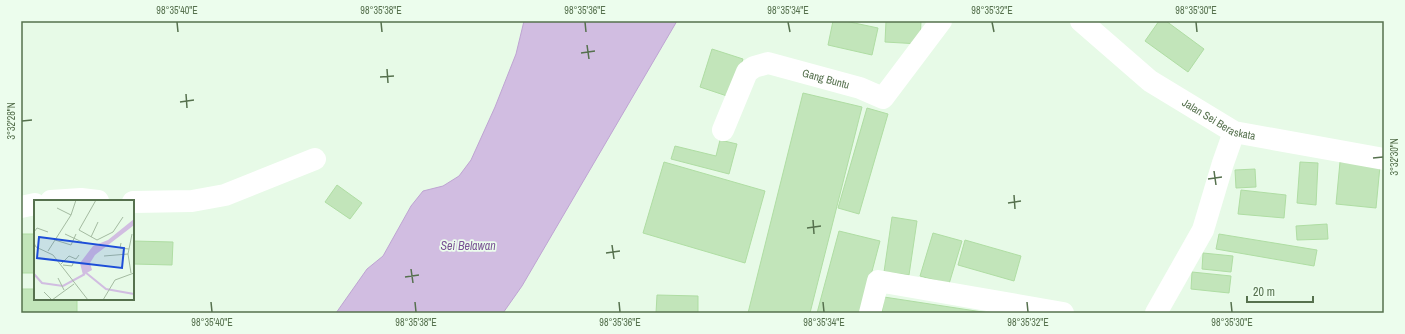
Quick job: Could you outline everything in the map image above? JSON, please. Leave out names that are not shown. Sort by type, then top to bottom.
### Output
[{"type":"street","name":"Gang Buntu","points":[[723,130],[748,72],[754,67],[768,63],[860,88],[883,98],[941,21]]},
{"type":"street","name":"Jalan Sei Beraskata","points":[[1081,21],[1150,81],[1234,132],[1384,159]]},
{"type":"street","points":[[1156,313],[1203,230],[1234,132]]},
{"type":"street","points":[[134,202],[192,201],[226,195],[315,159]]},
{"type":"street","points":[[66,200],[90,200]]},
{"type":"street","points":[[21,207],[34,204]]},
{"type":"street","points":[[870,313],[878,281],[1063,313]]},
{"type":"water","name":"Sei Belawan","points":[[524,21],[677,21],[522,286],[503,313],[336,313],[367,269],[383,256],[411,206],[423,191],[443,186],[459,176],[471,160],[495,107],[516,54]]},
{"type":"building","points":[[833,21],[845,21],[878,28],[872,55],[828,45]]},
{"type":"building","points":[[886,21],[921,21],[920,44],[885,42]]},
{"type":"building","points":[[1159,21],[1166,21],[1204,49],[1188,72],[1145,41]]},
{"type":"building","points":[[712,49],[743,59],[730,97],[700,87]]},
{"type":"building","points":[[803,93],[862,107],[810,313],[748,313]]},
{"type":"building","points":[[867,108],[888,114],[859,214],[838,208]]},
{"type":"building","points":[[720,140],[737,144],[729,174],[671,159],[675,146],[716,156]]},
{"type":"building","points":[[664,162],[765,191],[745,263],[643,233]]},
{"type":"building","points":[[1300,162],[1318,163],[1316,205],[1297,203]]},
{"type":"building","points":[[1340,162],[1380,166],[1376,208],[1336,204]]},
{"type":"building","points":[[1255,169],[1256,187],[1236,188],[1235,170]]},
{"type":"building","points":[[337,185],[362,203],[350,219],[325,202]]},
{"type":"building","points":[[1241,190],[1286,195],[1284,218],[1238,214]]},
{"type":"building","points":[[892,217],[917,221],[909,275],[884,272]]},
{"type":"building","points":[[1327,224],[1328,239],[1297,240],[1296,226]]},
{"type":"building","points":[[839,231],[880,241],[861,313],[817,313]]},
{"type":"building","points":[[933,233],[962,241],[949,284],[920,276]]},
{"type":"building","points":[[21,234],[34,234],[34,273],[21,273]]},
{"type":"building","points":[[1219,234],[1317,250],[1314,266],[1216,249]]},
{"type":"building","points":[[965,240],[1021,256],[1014,281],[958,265]]},
{"type":"building","points":[[134,241],[173,242],[172,265],[134,264]]},
{"type":"building","points":[[1203,253],[1233,256],[1231,272],[1202,269]]},
{"type":"building","points":[[1192,272],[1231,276],[1229,293],[1191,289]]},
{"type":"building","points":[[21,289],[34,289],[34,300],[77,300],[77,312],[21,312]]},
{"type":"building","points":[[657,295],[698,296],[698,313],[656,313]]},
{"type":"building","points":[[884,297],[989,313],[882,313]]}]
